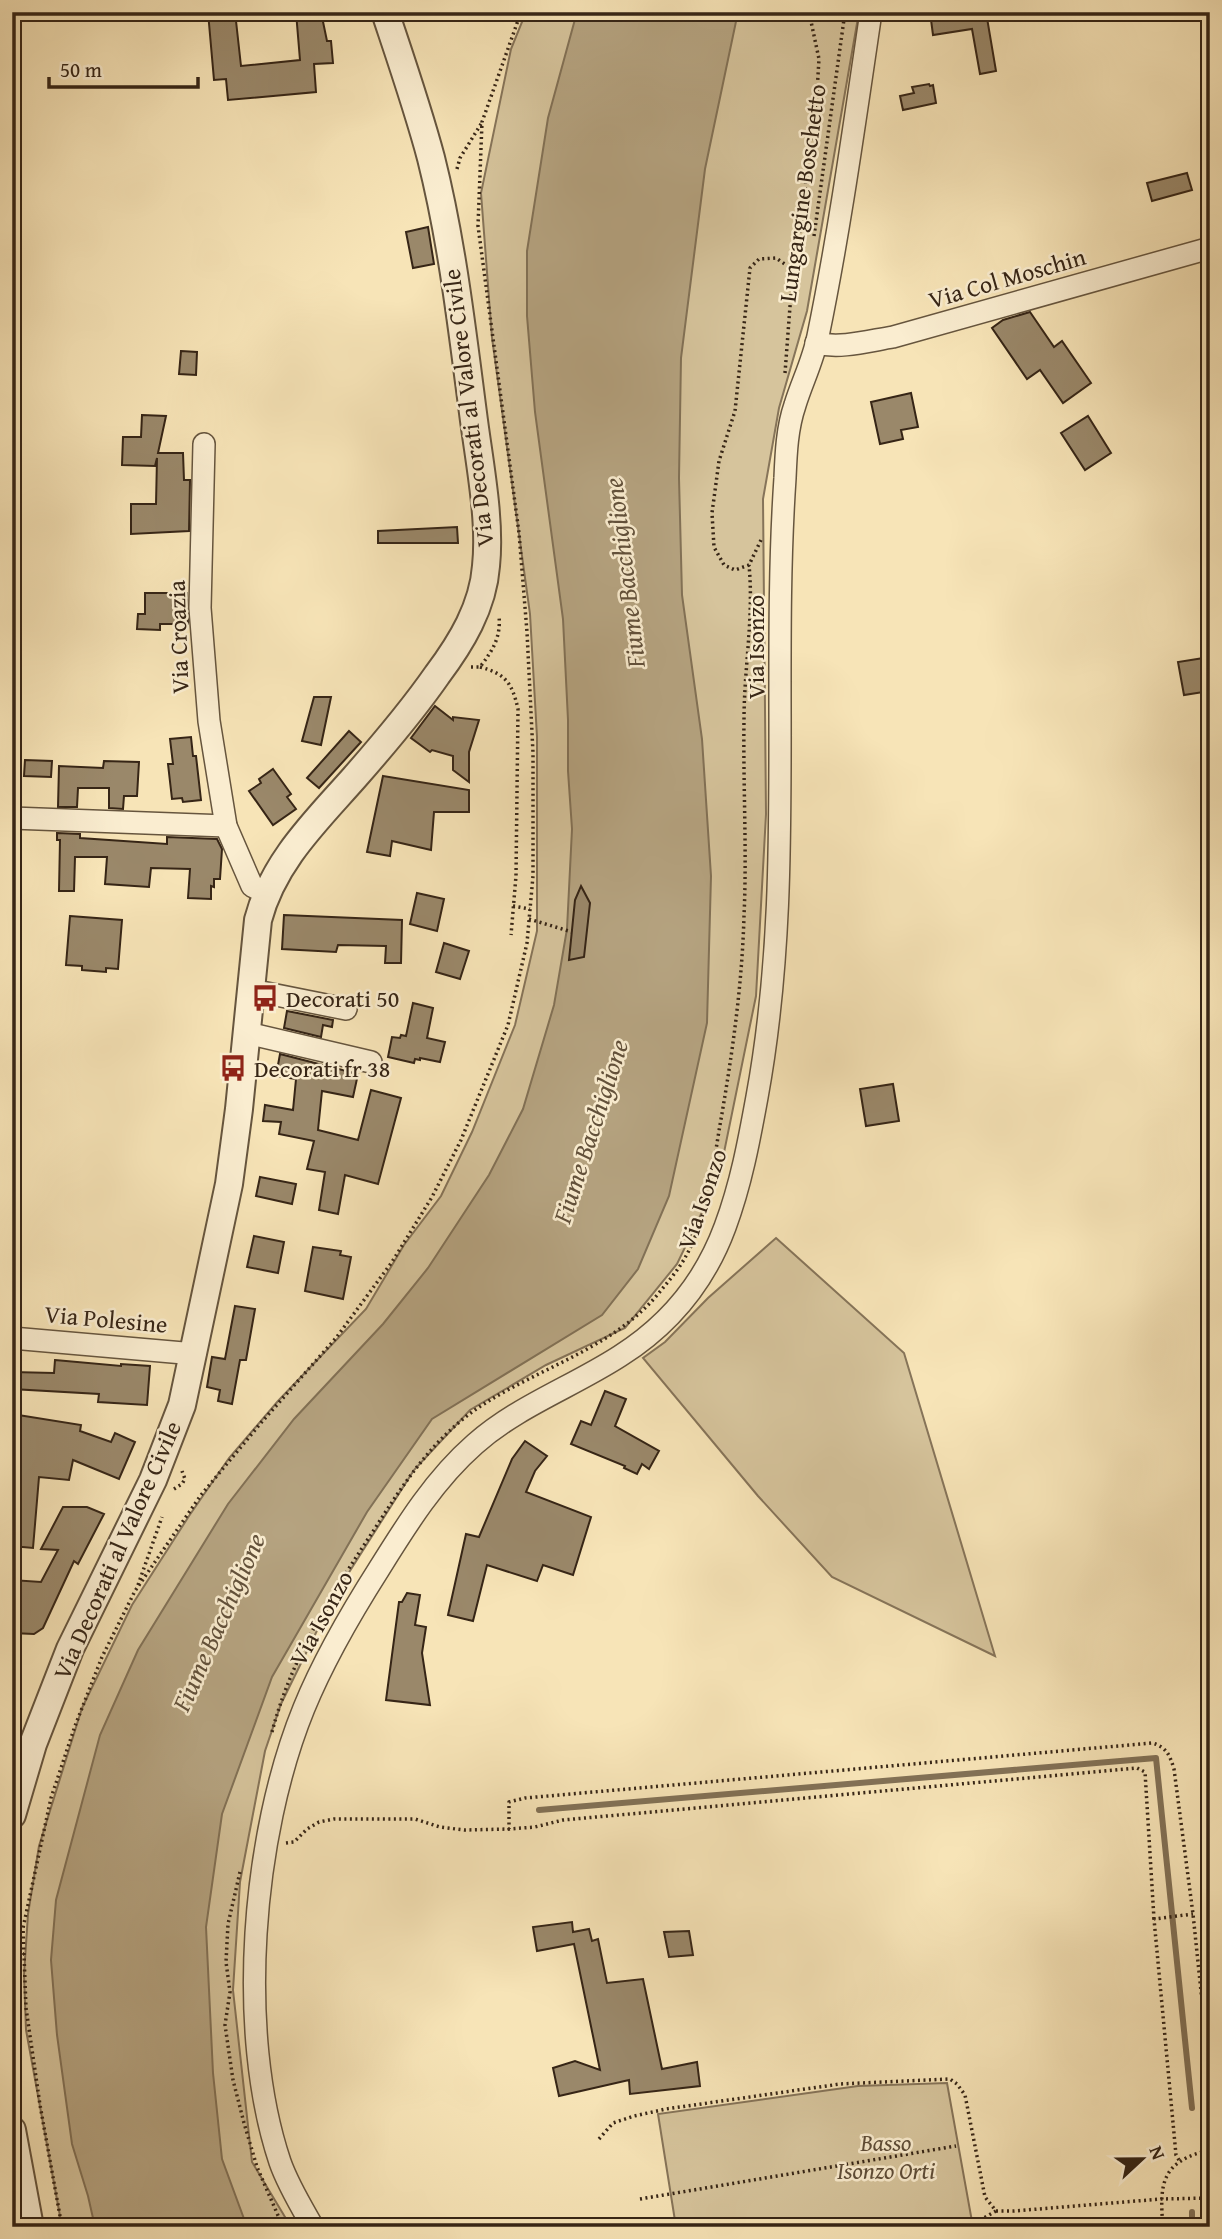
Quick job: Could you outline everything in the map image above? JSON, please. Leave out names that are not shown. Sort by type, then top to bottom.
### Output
[{"type":"street","name":"Via Decorati al Valore Civile","points":[[12,1815],[33,1744],[70,1649],[165,1454],[182,1405],[195,1354],[229,1184],[258,920],[266,893],[287,856],[364,767],[437,676],[467,631],[479,600],[486,566],[481,472],[463,337],[431,158],[385,12]]},
{"type":"street","name":"Via Isonzo","points":[[313,2227],[282,2168],[264,2102],[256,2044],[254,2000],[261,1885],[268,1839],[290,1746],[319,1674],[354,1609],[425,1498],[448,1469],[477,1441],[506,1420],[619,1357],[668,1319],[689,1294],[709,1263],[724,1229],[746,1155],[773,993],[778,917],[782,762],[783,508],[789,429],[816,344],[835,248],[871,12]]},
{"type":"street","name":"Via Col Moschin","points":[[816,344],[852,344],[893,337],[1210,248]]},
{"type":"street","name":"Via Croazia","points":[[204,444],[200,608],[209,722],[226,826],[252,886],[266,893]]},
{"type":"street","points":[[12,818],[226,826]]},
{"type":"street","points":[[251,990],[346,1009]]},
{"type":"street","points":[[247,1032],[372,1062]]},
{"type":"street","name":"Via Polesine","points":[[12,1338],[195,1354]]},
{"type":"street","points":[[12,2130],[15,2167],[30,2227]]},
{"type":"path","points":[[62,2227],[26,2008],[23,1928],[51,1798],[75,1726],[102,1657],[135,1591],[201,1495],[336,1339],[392,1262],[432,1197],[461,1140],[508,1025],[527,943],[533,876],[534,753],[527,632],[519,533],[478,226],[482,122],[521,12]]},
{"type":"path","points":[[795,405],[784,369],[792,280],[789,267],[797,252],[819,59],[808,12]]},
{"type":"path","name":"Lungargine Boschetto","points":[[814,239],[845,12]]},
{"type":"path","points":[[749,565],[735,570],[724,565],[714,547],[714,500],[719,461],[735,411],[750,268],[759,259],[776,258],[789,267]]},
{"type":"path","points":[[279,1706],[286,1684],[324,1607],[410,1474],[428,1451],[449,1430],[484,1404],[608,1335],[633,1318],[656,1296],[687,1255],[712,1177],[732,1061],[745,914],[744,685],[752,611],[749,565],[761,539]]},
{"type":"path","points":[[480,667],[505,677],[515,696],[518,709],[516,876],[511,935]]},
{"type":"path","points":[[513,906],[530,909]]},
{"type":"path","points":[[529,919],[572,932]]},
{"type":"path","points":[[509,1829],[509,1802],[525,1798],[1152,1743],[1165,1748],[1174,1769],[1210,2078]]},
{"type":"path","points":[[268,1839],[295,1842],[307,1829],[319,1822],[334,1819],[415,1819],[440,1827],[464,1830],[509,1829],[535,1827],[563,1820],[1137,1768],[1145,1772],[1154,1919],[1176,2155],[1179,2160]]},
{"type":"path","points":[[1154,1919],[1193,1914]]},
{"type":"path","points":[[12,1954],[24,1954]]},
{"type":"path","points":[[599,2139],[613,2123],[666,2109],[840,2084],[950,2079],[965,2095],[985,2197],[996,2211]]},
{"type":"path","points":[[640,2199],[956,2146]]},
{"type":"path","points":[[1163,2227],[1161,2199],[1170,2169],[1179,2160],[1210,2150]]},
{"type":"path","points":[[982,2227],[982,2219],[996,2211],[1210,2198]]},
{"type":"green space","points":[[526,12],[859,12],[807,311],[779,408],[763,499],[766,814],[756,996],[719,1177],[677,1264],[625,1328],[546,1365],[470,1410],[414,1470],[334,1596],[281,1704],[265,1751],[240,1882],[233,1990],[252,2162],[291,2227],[62,2227],[26,2030],[24,1975],[28,1914],[39,1846],[82,1708],[132,1605],[229,1458],[278,1401],[366,1309],[404,1245],[441,1196],[472,1132],[515,1025],[537,931],[537,737],[530,614],[492,338],[481,193],[511,49]]},
{"type":"green space","points":[[776,1238],[904,1353],[995,1656],[832,1577],[758,1496],[643,1358],[665,1342],[708,1298]]},
{"type":"green space","name":"Basso Isonzo Orti","points":[[947,2083],[973,2227],[676,2227],[658,2114],[858,2086]]},
{"type":"water","name":"Fiume Bacchiglione","points":[[577,12],[738,12],[705,169],[681,358],[679,478],[682,595],[702,739],[711,876],[707,1023],[669,1196],[638,1269],[602,1315],[432,1419],[367,1512],[272,1677],[222,1814],[206,1927],[213,2073],[222,2159],[247,2227],[95,2227],[72,2144],[57,2035],[51,1960],[56,1900],[100,1735],[138,1650],[228,1504],[294,1419],[383,1324],[428,1268],[489,1175],[523,1109],[554,1005],[567,929],[572,829],[563,619],[535,412],[527,316],[527,251],[548,118]]},
{"type":"building","points":[[208,12],[235,12],[241,66],[300,60],[296,12],[321,12],[327,41],[331,41],[333,63],[314,64],[316,92],[228,100],[226,79],[214,80]]},
{"type":"building","points":[[930,12],[986,12],[996,71],[980,74],[972,29],[933,35]]},
{"type":"building","points":[[933,85],[936,103],[903,110],[900,96],[914,93],[912,87]]},
{"type":"building","points":[[1187,173],[1192,190],[1152,201],[1147,183]]},
{"type":"building","points":[[428,227],[434,264],[413,268],[406,232]]},
{"type":"building","points":[[1030,312],[1054,347],[1062,341],[1091,383],[1063,403],[1040,370],[1027,379],[992,328],[1003,320]]},
{"type":"building","points":[[181,351],[197,352],[196,375],[179,374]]},
{"type":"building","points":[[911,393],[918,427],[901,430],[903,439],[880,444],[871,402]]},
{"type":"building","points":[[142,415],[166,416],[158,453],[183,453],[184,480],[190,480],[189,531],[131,534],[131,504],[156,504],[157,458],[155,466],[122,465],[123,437],[141,437]]},
{"type":"building","points":[[1088,416],[1111,453],[1085,470],[1061,433]]},
{"type":"building","points":[[457,527],[458,543],[378,543],[378,531]]},
{"type":"building","points":[[145,593],[187,593],[188,624],[160,624],[160,630],[137,629],[138,614],[145,614]]},
{"type":"building","points":[[1210,657],[1210,691],[1184,695],[1178,662]]},
{"type":"building","points":[[314,697],[331,697],[321,745],[302,741]]},
{"type":"building","points":[[435,706],[453,720],[453,717],[479,720],[469,752],[469,782],[453,770],[453,756],[432,750],[430,752],[411,738]]},
{"type":"building","points":[[349,731],[361,742],[319,788],[307,778]]},
{"type":"building","points":[[191,737],[201,800],[183,802],[182,798],[172,799],[168,764],[173,764],[170,739]]},
{"type":"building","points":[[25,760],[52,761],[51,777],[24,776]]},
{"type":"building","points":[[104,761],[139,762],[137,796],[124,796],[123,809],[109,808],[109,788],[78,788],[77,807],[58,807],[59,766],[103,768]]},
{"type":"building","points":[[273,769],[291,794],[287,797],[296,809],[273,825],[249,791],[261,783],[259,779]]},
{"type":"building","points":[[383,776],[469,790],[469,812],[434,812],[431,850],[392,841],[390,856],[367,852]]},
{"type":"building","points":[[57,833],[80,834],[80,838],[167,844],[167,837],[217,839],[222,849],[220,879],[214,879],[211,899],[188,898],[190,869],[151,868],[149,887],[105,884],[107,857],[75,857],[74,891],[59,891],[60,840],[57,840]]},
{"type":"building","points":[[581,886],[590,903],[584,957],[569,960],[575,900]]},
{"type":"building","points":[[417,893],[444,899],[437,931],[410,924]]},
{"type":"building","points":[[284,915],[402,920],[401,963],[385,963],[386,946],[338,945],[336,952],[282,949]]},
{"type":"building","points":[[70,916],[122,920],[118,969],[106,968],[106,972],[82,970],[82,966],[66,965]]},
{"type":"building","points":[[444,943],[469,951],[460,979],[436,972]]},
{"type":"building","points":[[413,1003],[433,1008],[427,1038],[445,1042],[440,1062],[420,1058],[415,1059],[414,1063],[388,1057],[392,1037],[406,1036]]},
{"type":"building","points":[[287,1011],[333,1020],[332,1027],[323,1025],[321,1037],[284,1028]]},
{"type":"building","points":[[280,1054],[358,1074],[353,1097],[322,1091],[318,1130],[358,1140],[371,1090],[401,1098],[378,1184],[345,1175],[338,1214],[319,1210],[325,1172],[307,1169],[314,1141],[279,1134],[281,1122],[263,1121],[265,1105],[293,1110],[296,1079],[276,1076]]},
{"type":"building","points":[[893,1084],[899,1121],[866,1126],[860,1089]]},
{"type":"building","points":[[260,1177],[296,1184],[292,1204],[256,1196]]},
{"type":"building","points":[[254,1236],[284,1242],[278,1273],[247,1267]]},
{"type":"building","points":[[313,1247],[341,1251],[340,1255],[351,1257],[343,1299],[305,1291]]},
{"type":"building","points":[[235,1306],[255,1309],[246,1360],[240,1360],[232,1404],[218,1401],[220,1390],[207,1387],[212,1357],[225,1359]]},
{"type":"building","points":[[55,1360],[150,1366],[147,1405],[98,1402],[99,1394],[12,1389],[12,1372],[54,1373]]},
{"type":"building","points":[[605,1391],[626,1399],[615,1426],[659,1451],[649,1469],[642,1464],[637,1474],[624,1468],[625,1466],[571,1444],[581,1421],[591,1425]]},
{"type":"building","points":[[12,1414],[81,1425],[80,1431],[111,1442],[115,1433],[135,1442],[119,1479],[73,1460],[69,1480],[39,1477],[33,1548],[12,1546]]},
{"type":"building","points":[[525,1441],[547,1456],[535,1471],[526,1492],[591,1517],[573,1575],[543,1565],[537,1581],[487,1565],[473,1621],[448,1615],[466,1534],[479,1537],[512,1459]]},
{"type":"building","points":[[63,1507],[87,1507],[104,1514],[78,1564],[74,1561],[43,1628],[34,1634],[12,1633],[12,1580],[41,1582],[58,1550],[41,1549]]},
{"type":"building","points":[[407,1593],[420,1595],[415,1625],[426,1627],[422,1653],[430,1705],[386,1700],[399,1602],[402,1602]]},
{"type":"building","points":[[572,1922],[573,1932],[589,1929],[592,1941],[598,1939],[607,1983],[643,1979],[662,2069],[697,2062],[700,2086],[630,2094],[629,2080],[559,2096],[553,2068],[575,2061],[600,2070],[574,1944],[537,1951],[533,1927]]},
{"type":"building","points":[[689,1931],[693,1955],[669,1957],[664,1932]]},
{"type":"waterway","points":[[539,1810],[1156,1758],[1192,2108]]},
{"type":"waterway","points":[[1192,2212],[1192,2227]]},
{"type":"place","name":"Decorati 50","points":[[265,998]]},
{"type":"place","name":"Decorati fr 38","points":[[233,1068]]}]
